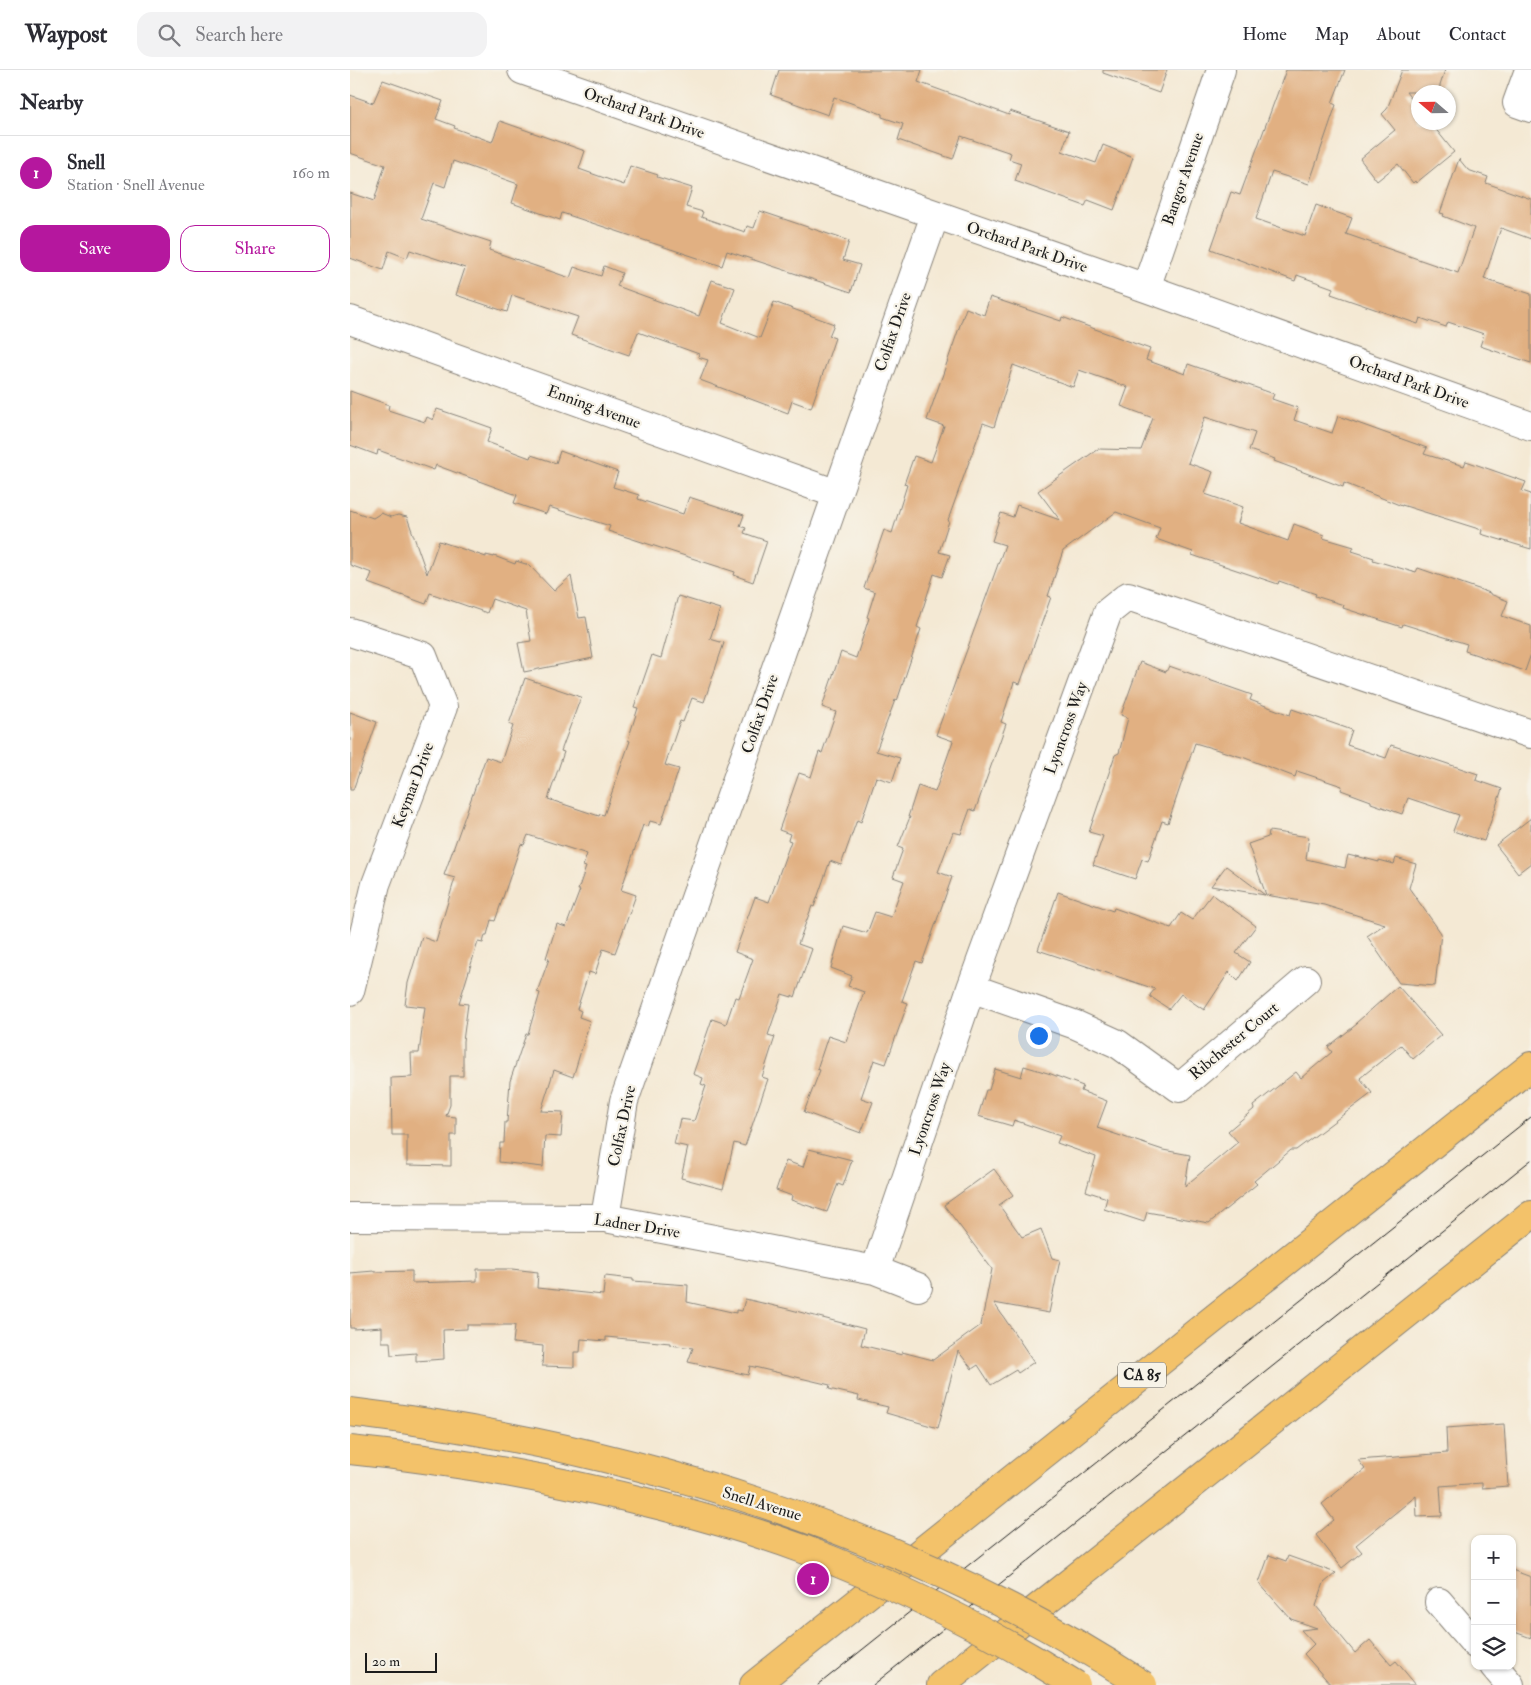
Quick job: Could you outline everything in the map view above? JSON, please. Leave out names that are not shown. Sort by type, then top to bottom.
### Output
[{"type":"main road","name":"CA 85","points":[[754,1685],[1531,1066]]},
{"type":"main road","points":[[942,1685],[1531,1215]]},
{"type":"main road","name":"Snell Avenue","points":[[350,1412],[428,1421],[553,1445],[650,1469],[813,1520],[888,1550],[987,1597],[1069,1640],[1143,1685]]},
{"type":"main road","name":"Snell Avenue","points":[[350,1450],[424,1458],[541,1477],[718,1520],[802,1549],[912,1596],[971,1624],[1036,1660],[1076,1685]]},
{"type":"street","name":"Orchard Park Drive","points":[[522,70],[1146,288],[1531,426]]},
{"type":"street","name":"Bangor Avenue","points":[[1146,288],[1221,70]]},
{"type":"street","points":[[1529,70],[1517,103],[1531,108]]},
{"type":"street","name":"Colfax Drive","points":[[605,1218],[624,1101],[935,215]]},
{"type":"street","name":"Enning Avenue","points":[[350,320],[837,494]]},
{"type":"street","name":"Lyoncross Way","points":[[875,1270],[971,988],[1108,612],[1128,596],[1531,734]]},
{"type":"street","name":"Keymar Drive","points":[[350,632],[423,656],[443,708],[376,884],[350,991]]},
{"type":"street","name":"Ribchester Court","points":[[971,988],[1076,1025],[1118,1044],[1179,1088],[1306,980]]},
{"type":"street","name":"Ladner Drive","points":[[350,1217],[605,1218],[875,1270],[918,1287]]},
{"type":"street","points":[[1439,1602],[1471,1639]]},
{"type":"street","points":[[1497,1670],[1510,1685]]},
{"type":"building","points":[[779,70],[922,70],[918,82],[1009,115],[1010,111],[1069,131],[1062,151],[1096,163],[1103,145],[1133,157],[1114,210],[1088,200],[1085,206],[1015,181],[1021,163],[1009,159],[1011,153],[961,136],[953,159],[898,140],[903,124],[882,117],[882,114],[834,97],[828,115],[771,95]]},
{"type":"building","points":[[1103,70],[1167,70],[1159,93],[1103,73]]},
{"type":"building","points":[[1286,70],[1345,70],[1332,103],[1336,105],[1309,184],[1272,172],[1256,219],[1305,236],[1316,205],[1352,218],[1346,234],[1458,273],[1474,228],[1443,216],[1444,214],[1440,213],[1459,159],[1468,170],[1488,177],[1486,183],[1531,199],[1531,239],[1501,228],[1484,279],[1531,294],[1531,363],[1480,346],[1484,334],[1448,322],[1446,327],[1420,318],[1418,324],[1331,294],[1333,288],[1297,275],[1295,281],[1211,249],[1231,192],[1240,195]]},
{"type":"building","points":[[1402,70],[1445,70],[1440,85],[1411,85],[1411,92],[1406,92],[1411,99],[1411,130],[1436,130],[1454,152],[1416,183],[1415,181],[1413,183],[1398,164],[1377,181],[1360,159],[1395,130],[1382,114],[1387,109]]},
{"type":"building","points":[[383,80],[443,101],[436,119],[492,142],[500,121],[585,151],[579,169],[624,185],[630,166],[692,188],[686,207],[703,212],[701,217],[745,232],[747,226],[754,228],[760,211],[849,241],[843,260],[860,265],[851,292],[727,251],[722,266],[562,213],[560,220],[512,203],[518,184],[453,161],[445,187],[434,183],[421,219],[491,242],[489,250],[570,278],[574,267],[601,276],[604,266],[622,273],[617,286],[699,316],[712,280],[735,288],[722,323],[760,338],[774,302],[834,324],[829,336],[835,338],[811,408],[792,401],[788,413],[700,380],[708,360],[698,357],[699,354],[638,332],[629,355],[571,335],[578,317],[512,295],[507,312],[456,295],[465,268],[410,250],[407,258],[389,251],[383,270],[350,258],[350,193],[374,201],[385,165],[350,153],[350,95],[373,103]]},
{"type":"building","points":[[990,297],[1061,321],[1062,317],[1150,349],[1146,360],[1185,374],[1188,364],[1274,394],[1272,399],[1298,408],[1294,420],[1332,433],[1338,416],[1427,448],[1424,454],[1464,466],[1466,461],[1526,482],[1522,491],[1531,494],[1531,549],[1481,534],[1482,530],[1402,506],[1344,483],[1343,487],[1274,461],[1275,459],[1249,450],[1255,433],[1205,417],[1188,463],[1213,472],[1205,494],[1243,507],[1238,523],[1288,541],[1294,524],[1324,535],[1323,538],[1354,547],[1352,551],[1374,558],[1373,560],[1413,572],[1416,572],[1418,568],[1508,601],[1502,616],[1531,626],[1531,654],[1525,671],[1465,651],[1467,644],[1403,624],[1402,627],[1343,608],[1344,605],[1315,596],[1316,594],[1279,581],[1278,584],[1192,555],[1193,552],[1156,539],[1160,528],[1116,512],[1063,551],[1048,596],[1051,597],[1020,684],[1014,682],[1001,722],[1006,724],[975,811],[970,809],[961,834],[953,832],[938,872],[952,877],[922,963],[916,961],[902,1001],[908,1003],[886,1064],[874,1060],[861,1098],[873,1102],[861,1133],[804,1112],[820,1070],[817,1069],[828,1036],[846,1042],[864,992],[848,986],[852,976],[831,968],[843,926],[867,933],[875,912],[891,917],[904,881],[893,877],[903,849],[898,847],[910,817],[908,817],[918,786],[935,792],[953,741],[936,735],[1005,545],[992,541],[1001,513],[1013,517],[1017,505],[1060,520],[1038,491],[1098,449],[1141,450],[1153,418],[1121,406],[1128,387],[1079,370],[1073,387],[1013,365],[994,427],[983,423],[948,520],[939,552],[950,555],[942,577],[934,574],[917,627],[921,629],[897,701],[895,700],[876,751],[900,758],[892,782],[876,777],[861,822],[857,820],[841,865],[830,861],[814,907],[812,906],[798,944],[812,949],[795,997],[782,994],[768,1035],[775,1037],[762,1077],[768,1079],[745,1146],[734,1143],[723,1189],[681,1178],[688,1147],[674,1144],[680,1119],[694,1121],[706,1086],[701,1084],[703,1078],[693,1074],[712,1019],[726,1024],[735,997],[739,998],[753,959],[735,952],[755,897],[769,902],[791,841],[788,840],[790,834],[779,830],[799,773],[811,777],[819,752],[822,753],[836,712],[822,707],[841,652],[856,658],[875,592],[864,588],[884,530],[892,533],[907,485],[904,484],[914,456],[931,462],[944,426],[927,420],[966,308],[984,315]]},
{"type":"building","points":[[350,391],[389,405],[388,410],[425,422],[427,417],[433,420],[437,409],[492,428],[487,442],[530,458],[531,455],[556,463],[560,451],[618,472],[613,487],[639,495],[638,499],[683,514],[689,497],[744,515],[740,526],[746,528],[744,533],[767,541],[753,582],[734,575],[735,572],[608,531],[610,526],[549,507],[546,514],[514,503],[517,495],[436,465],[434,470],[378,450],[377,455],[350,445]]},
{"type":"building","points":[[350,510],[373,518],[381,513],[391,517],[398,515],[407,517],[427,574],[439,541],[486,557],[486,555],[494,556],[515,564],[516,561],[529,565],[554,591],[571,576],[579,618],[586,617],[593,658],[524,672],[518,643],[531,641],[526,611],[492,599],[487,613],[430,593],[426,604],[368,583],[372,573],[350,565]]},
{"type":"building","points":[[678,596],[720,609],[710,639],[724,643],[704,702],[692,698],[683,722],[680,721],[665,765],[679,769],[661,824],[650,821],[648,827],[643,825],[621,890],[636,895],[615,953],[603,949],[595,974],[589,972],[577,1009],[581,1011],[579,1017],[590,1021],[573,1077],[554,1070],[541,1111],[563,1112],[561,1137],[545,1136],[543,1167],[499,1162],[500,1143],[504,1143],[505,1122],[507,1122],[510,1081],[526,1034],[528,1034],[540,993],[537,992],[549,959],[546,958],[557,924],[566,927],[580,890],[578,890],[586,867],[583,866],[587,854],[528,835],[524,845],[521,844],[495,921],[491,920],[483,943],[478,942],[459,1003],[468,1004],[463,1041],[463,1076],[450,1076],[450,1105],[446,1116],[456,1117],[456,1135],[451,1135],[451,1166],[407,1165],[407,1135],[392,1135],[391,1078],[412,1077],[411,1053],[419,1053],[425,1007],[405,1005],[408,983],[422,937],[436,942],[455,878],[444,875],[486,757],[501,762],[513,726],[509,724],[525,678],[581,697],[561,751],[564,752],[548,799],[599,816],[600,814],[604,815],[630,741],[628,740],[638,708],[634,707],[652,655],[661,658]]},
{"type":"building","points":[[1140,662],[1166,672],[1169,666],[1252,695],[1250,700],[1290,715],[1292,709],[1352,730],[1347,745],[1386,758],[1391,745],[1478,774],[1476,780],[1502,789],[1484,841],[1453,831],[1459,815],[1408,798],[1402,814],[1341,790],[1342,786],[1297,771],[1295,777],[1245,758],[1195,743],[1168,823],[1162,821],[1148,861],[1142,859],[1135,879],[1093,865],[1103,836],[1089,832],[1115,755],[1119,753],[1128,718],[1121,715]]},
{"type":"building","points":[[350,712],[377,722],[353,790],[350,790]]},
{"type":"building","points":[[1531,818],[1531,863],[1518,873],[1496,845]]},
{"type":"building","points":[[1269,831],[1309,837],[1306,859],[1345,868],[1348,855],[1394,864],[1396,858],[1416,864],[1409,888],[1441,933],[1435,986],[1399,983],[1367,936],[1385,924],[1324,905],[1266,895],[1248,844],[1268,837]]},
{"type":"building","points":[[1226,866],[1265,895],[1211,886]]},
{"type":"building","points":[[1058,892],[1113,911],[1114,908],[1171,928],[1181,913],[1192,920],[1212,894],[1256,926],[1236,953],[1250,962],[1238,981],[1229,972],[1204,1010],[1181,994],[1169,1009],[1151,997],[1150,995],[1155,989],[1038,950]]},
{"type":"building","points":[[1398,986],[1441,1035],[1413,1059],[1401,1045],[1360,1078],[1372,1093],[1296,1150],[1291,1150],[1254,1181],[1257,1184],[1209,1223],[1147,1212],[1144,1222],[1104,1209],[1107,1198],[1086,1191],[1096,1157],[1057,1143],[1060,1136],[1014,1120],[1012,1126],[978,1116],[986,1090],[989,1090],[995,1069],[1021,1077],[1024,1066],[1051,1074],[1083,1086],[1081,1091],[1107,1101],[1097,1128],[1163,1150],[1190,1155],[1185,1186],[1238,1142],[1228,1131],[1254,1109],[1253,1106],[1296,1072],[1301,1078],[1332,1052],[1328,1047],[1357,1024]]},
{"type":"building","points":[[809,1149],[852,1160],[843,1186],[838,1184],[827,1212],[791,1200],[792,1196],[776,1190],[786,1161],[803,1167]]},
{"type":"building","points":[[994,1169],[1013,1195],[999,1205],[1022,1237],[1041,1229],[1052,1258],[1060,1260],[1049,1313],[994,1303],[1034,1362],[1018,1373],[1016,1370],[991,1385],[978,1365],[972,1369],[958,1351],[938,1428],[886,1413],[888,1407],[858,1400],[859,1396],[829,1389],[830,1385],[750,1366],[748,1375],[688,1362],[693,1348],[670,1345],[670,1343],[606,1337],[606,1341],[581,1339],[580,1352],[574,1352],[574,1367],[542,1366],[543,1346],[513,1343],[515,1325],[467,1325],[467,1329],[443,1330],[444,1359],[416,1361],[416,1353],[391,1355],[390,1342],[382,1342],[382,1327],[350,1328],[350,1273],[412,1271],[412,1283],[477,1281],[477,1269],[512,1269],[538,1272],[537,1288],[603,1295],[605,1276],[633,1279],[633,1281],[688,1285],[687,1302],[736,1313],[736,1310],[742,1311],[745,1299],[788,1309],[865,1329],[861,1345],[902,1355],[902,1352],[933,1360],[981,1325],[992,1269],[944,1205]]},
{"type":"building","points":[[1504,1424],[1508,1486],[1482,1488],[1482,1483],[1440,1486],[1442,1516],[1417,1517],[1416,1496],[1356,1545],[1362,1552],[1342,1568],[1316,1535],[1334,1520],[1322,1504],[1365,1469],[1358,1460],[1447,1453],[1446,1428]]},
{"type":"building","points":[[1269,1555],[1286,1561],[1288,1556],[1336,1573],[1324,1583],[1316,1606],[1355,1653],[1370,1640],[1391,1665],[1396,1661],[1416,1685],[1331,1685],[1304,1654],[1314,1644],[1301,1630],[1317,1628],[1291,1619],[1259,1583]]},
{"type":"building","points":[[1516,1571],[1531,1577],[1531,1638],[1516,1632]]},
{"type":"tram line","points":[[818,1685],[1531,1117]]},
{"type":"tram line","points":[[873,1685],[1531,1160]]},
{"type":"place","name":"Snell","points":[[813,1579]]}]
